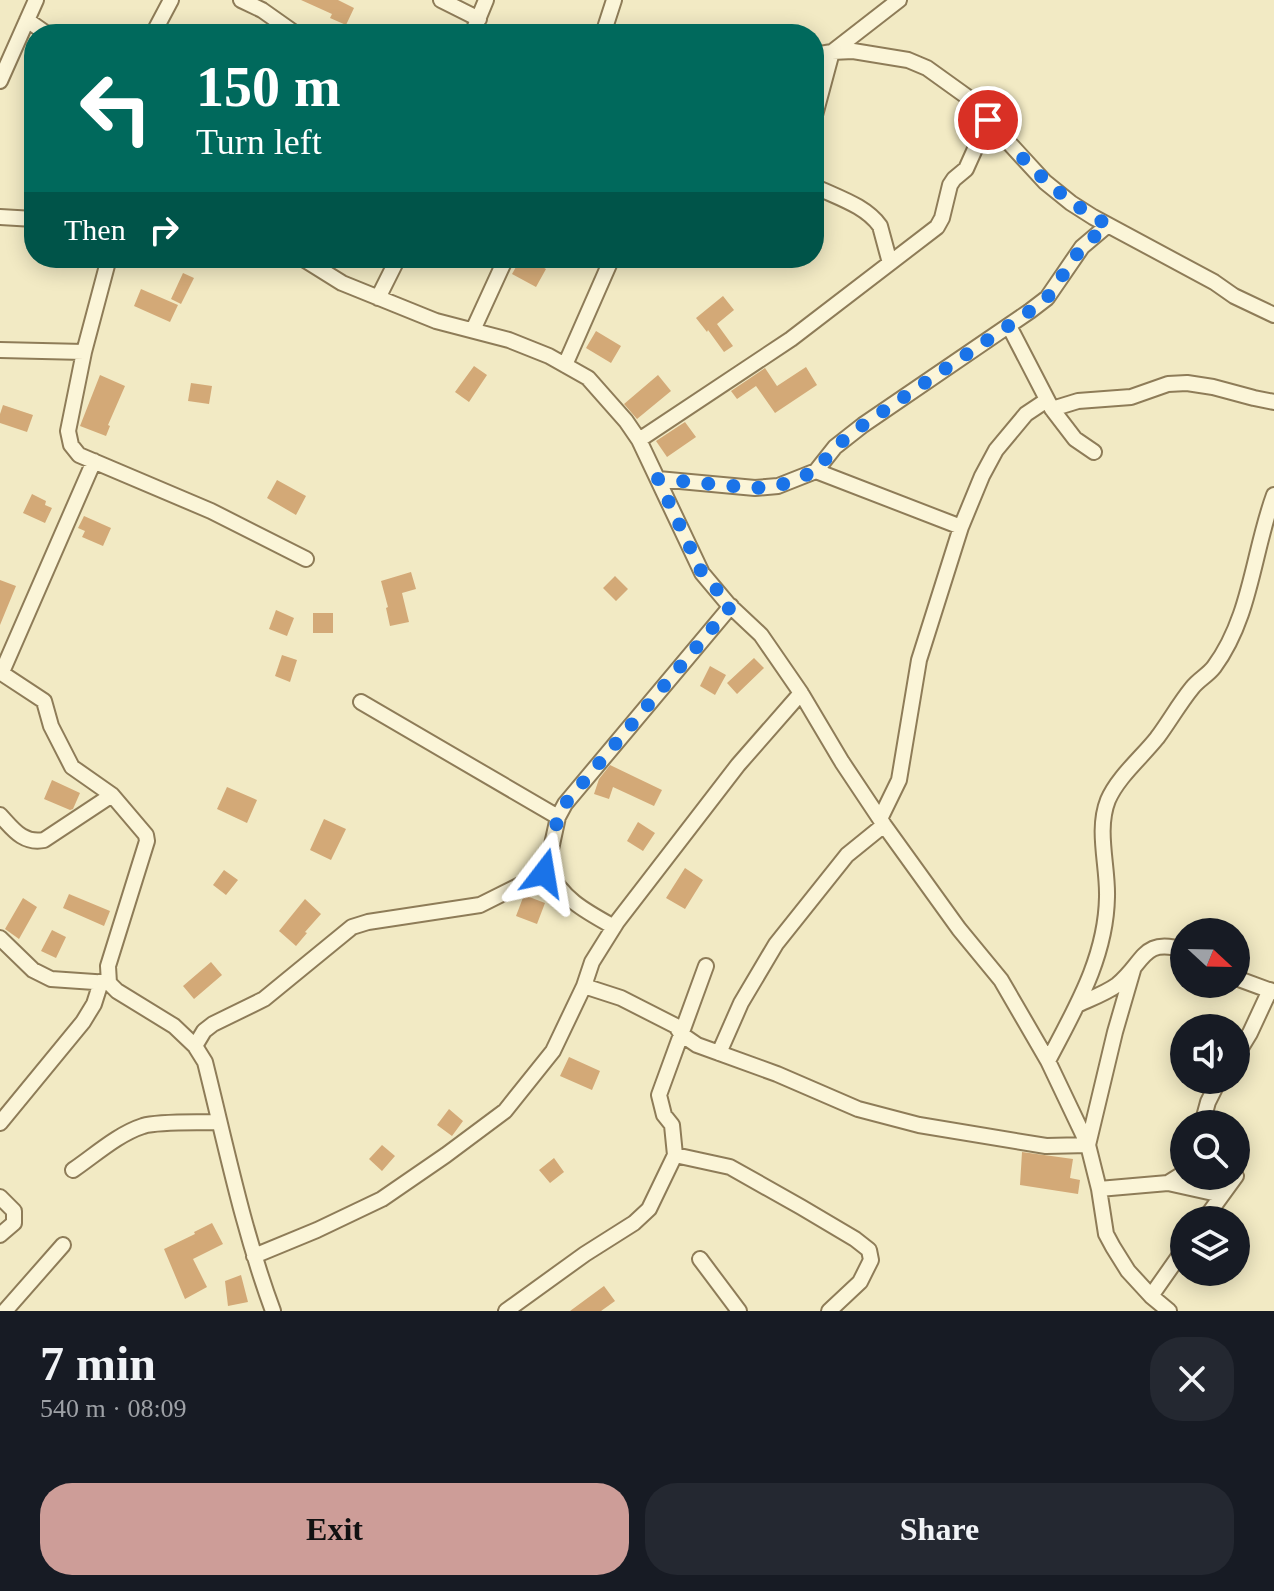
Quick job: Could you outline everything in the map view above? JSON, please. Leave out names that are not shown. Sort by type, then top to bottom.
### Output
[{"type":"street","points":[[25,24],[36,0]]},
{"type":"street","points":[[158,24],[171,0]]},
{"type":"street","points":[[241,0],[282,24]]},
{"type":"street","points":[[441,0],[479,19]]},
{"type":"street","points":[[477,24],[486,0]]},
{"type":"street","points":[[824,82],[832,52],[899,0]]},
{"type":"street","points":[[606,24],[612,1]]},
{"type":"street","points":[[27,20],[33,24]]},
{"type":"street","points":[[0,81],[24,27]]},
{"type":"street","points":[[824,53],[853,51],[908,60],[927,68],[966,96],[1045,182],[1071,203],[1248,304],[1274,315]]},
{"type":"street","points":[[639,440],[791,339],[937,227],[952,181],[966,169],[988,120]]},
{"type":"street","points":[[824,191],[876,220],[890,263]]},
{"type":"street","points":[[0,217],[24,218]]},
{"type":"street","points":[[658,479],[755,488],[778,486],[816,471],[835,447],[854,432],[1047,298],[1075,256],[1108,225]]},
{"type":"street","points":[[106,268],[84,352],[68,431],[71,445],[79,455],[211,511],[306,559]]},
{"type":"street","points":[[318,268],[342,283],[436,321],[509,340],[549,356],[588,378],[626,421],[639,440],[702,573],[761,635],[882,822],[959,929],[1001,980],[1048,1061],[1088,1145],[1106,1234],[1128,1271],[1169,1311]]},
{"type":"street","points":[[378,298],[393,268]]},
{"type":"street","points":[[473,330],[501,268]]},
{"type":"street","points":[[565,365],[608,268]]},
{"type":"street","points":[[1009,326],[1049,404],[1075,439],[1094,452]]},
{"type":"street","points":[[0,350],[84,352]]},
{"type":"street","points":[[719,1053],[741,1003],[776,944],[847,855],[882,822],[899,780],[919,660],[961,527],[996,450],[1026,414],[1049,404],[1131,397],[1168,384],[1213,387],[1274,402]]},
{"type":"street","points":[[0,1123],[83,1022],[94,1004],[105,982],[147,841],[144,831],[112,795],[72,767],[51,726],[44,701],[1,672],[94,461]]},
{"type":"street","points":[[816,471],[961,527]]},
{"type":"street","points":[[1048,1061],[1092,973],[1104,935],[1107,897],[1103,817],[1109,798],[1193,686],[1213,668],[1232,635],[1249,591],[1274,495]]},
{"type":"street","points":[[195,1046],[204,1031],[213,1024],[264,999],[352,927],[480,905],[544,873],[558,817],[565,804],[731,606]]},
{"type":"street","points":[[254,1256],[382,1199],[505,1111],[553,1051],[592,962],[614,927],[712,797],[801,693]]},
{"type":"street","points":[[361,702],[558,817]]},
{"type":"street","points":[[0,815],[19,835],[34,842],[44,840],[112,795]]},
{"type":"street","points":[[547,868],[565,896],[614,927]]},
{"type":"street","points":[[0,938],[33,970],[51,979],[105,982],[174,1026],[195,1046],[205,1062],[254,1256],[273,1311]]},
{"type":"street","points":[[1077,1005],[1115,987],[1148,950],[1163,945],[1170,947]]},
{"type":"street","points":[[506,1311],[634,1223],[649,1209],[675,1155],[672,1125],[664,1115],[659,1095],[706,966]]},
{"type":"street","points":[[1088,1145],[1133,970]]},
{"type":"street","points":[[1250,983],[1272,991],[1250,1033]]},
{"type":"street","points":[[584,986],[621,998],[676,1026],[681,1034],[697,1045],[777,1074],[858,1109],[919,1125],[1046,1146],[1088,1145]]},
{"type":"street","points":[[73,1170],[133,1130],[146,1125],[219,1122]]},
{"type":"street","points":[[675,1155],[730,1167],[869,1250],[871,1260],[860,1282],[829,1311]]},
{"type":"street","points":[[1099,1189],[1168,1183],[1222,1195]]},
{"type":"street","points":[[1214,1206],[1226,1190]]},
{"type":"street","points":[[0,1197],[14,1211],[14,1223],[0,1235]]},
{"type":"street","points":[[5,1311],[63,1245]]},
{"type":"street","points":[[700,1259],[739,1311]]},
{"type":"street","points":[[1151,1296],[1170,1269]]},
{"type":"building","points":[[301,0],[338,0],[354,8],[346,24],[330,18],[332,14]]},
{"type":"building","points":[[515,268],[546,269],[536,287],[512,274]]},
{"type":"building","points":[[183,273],[194,278],[181,304],[171,299]]},
{"type":"building","points":[[141,289],[178,305],[170,322],[134,306]]},
{"type":"building","points":[[723,296],[734,310],[717,324],[733,346],[724,352],[696,318]]},
{"type":"building","points":[[596,331],[621,346],[611,363],[586,348]]},
{"type":"building","points":[[474,366],[487,375],[469,402],[455,392]]},
{"type":"building","points":[[806,367],[817,385],[775,413],[756,386],[737,399],[731,391],[765,368],[777,386]]},
{"type":"building","points":[[100,375],[125,386],[106,436],[80,426]]},
{"type":"building","points":[[658,375],[671,391],[637,419],[624,404]]},
{"type":"building","points":[[191,383],[212,386],[209,404],[188,401]]},
{"type":"building","points":[[3,405],[33,415],[27,432],[0,423]]},
{"type":"building","points":[[685,422],[696,437],[667,457],[656,441]]},
{"type":"building","points":[[277,480],[306,496],[296,515],[267,498]]},
{"type":"building","points":[[32,494],[52,508],[45,523],[23,513]]},
{"type":"building","points":[[84,516],[111,528],[103,546],[82,537],[85,531],[78,528]]},
{"type":"building","points":[[411,572],[416,589],[402,593],[409,622],[390,626],[381,581]]},
{"type":"building","points":[[615,576],[628,589],[616,601],[603,588]]},
{"type":"building","points":[[0,580],[16,586],[0,625]]},
{"type":"building","points":[[276,610],[294,618],[287,636],[269,629]]},
{"type":"building","points":[[313,613],[333,613],[333,633],[313,633]]},
{"type":"building","points":[[282,655],[297,660],[290,682],[275,676]]},
{"type":"building","points":[[754,658],[764,668],[737,694],[727,683]]},
{"type":"building","points":[[710,666],[726,675],[715,695],[700,686]]},
{"type":"building","points":[[610,765],[662,790],[654,806],[613,787],[609,799],[594,794],[599,779]]},
{"type":"building","points":[[52,780],[80,793],[73,809],[44,799]]},
{"type":"building","points":[[227,787],[257,800],[247,823],[217,809]]},
{"type":"building","points":[[324,819],[346,829],[331,860],[310,850]]},
{"type":"building","points":[[638,822],[655,833],[643,851],[627,841]]},
{"type":"building","points":[[685,868],[703,880],[685,909],[666,898]]},
{"type":"building","points":[[224,870],[238,880],[226,895],[213,885]]},
{"type":"building","points":[[69,894],[110,911],[104,926],[63,908]]},
{"type":"building","points":[[524,895],[545,903],[537,924],[516,916]]},
{"type":"building","points":[[23,898],[37,907],[19,939],[5,929]]},
{"type":"building","points":[[305,899],[321,914],[296,946],[279,931]]},
{"type":"building","points":[[52,930],[66,937],[56,958],[41,951]]},
{"type":"building","points":[[211,962],[222,975],[194,999],[183,986]]},
{"type":"building","points":[[569,1057],[600,1071],[592,1090],[560,1076]]},
{"type":"building","points":[[449,1109],[463,1121],[452,1136],[437,1125]]},
{"type":"building","points":[[382,1145],[395,1156],[382,1171],[369,1159]]},
{"type":"building","points":[[1022,1152],[1073,1159],[1070,1178],[1080,1180],[1078,1194],[1020,1185]]},
{"type":"building","points":[[554,1158],[564,1172],[550,1183],[539,1170]]},
{"type":"building","points":[[212,1223],[223,1244],[193,1259],[207,1287],[185,1299],[164,1249]]},
{"type":"building","points":[[241,1275],[248,1302],[228,1306],[225,1281]]},
{"type":"building","points":[[604,1286],[615,1301],[601,1311],[570,1311]]},
{"type":"route","points":[[544,873],[558,817],[565,804],[731,606],[702,573],[658,479],[755,488],[778,486],[816,471],[835,447],[863,425],[1047,298],[1082,247],[1108,225],[1071,203],[1045,182],[988,120]]}]
